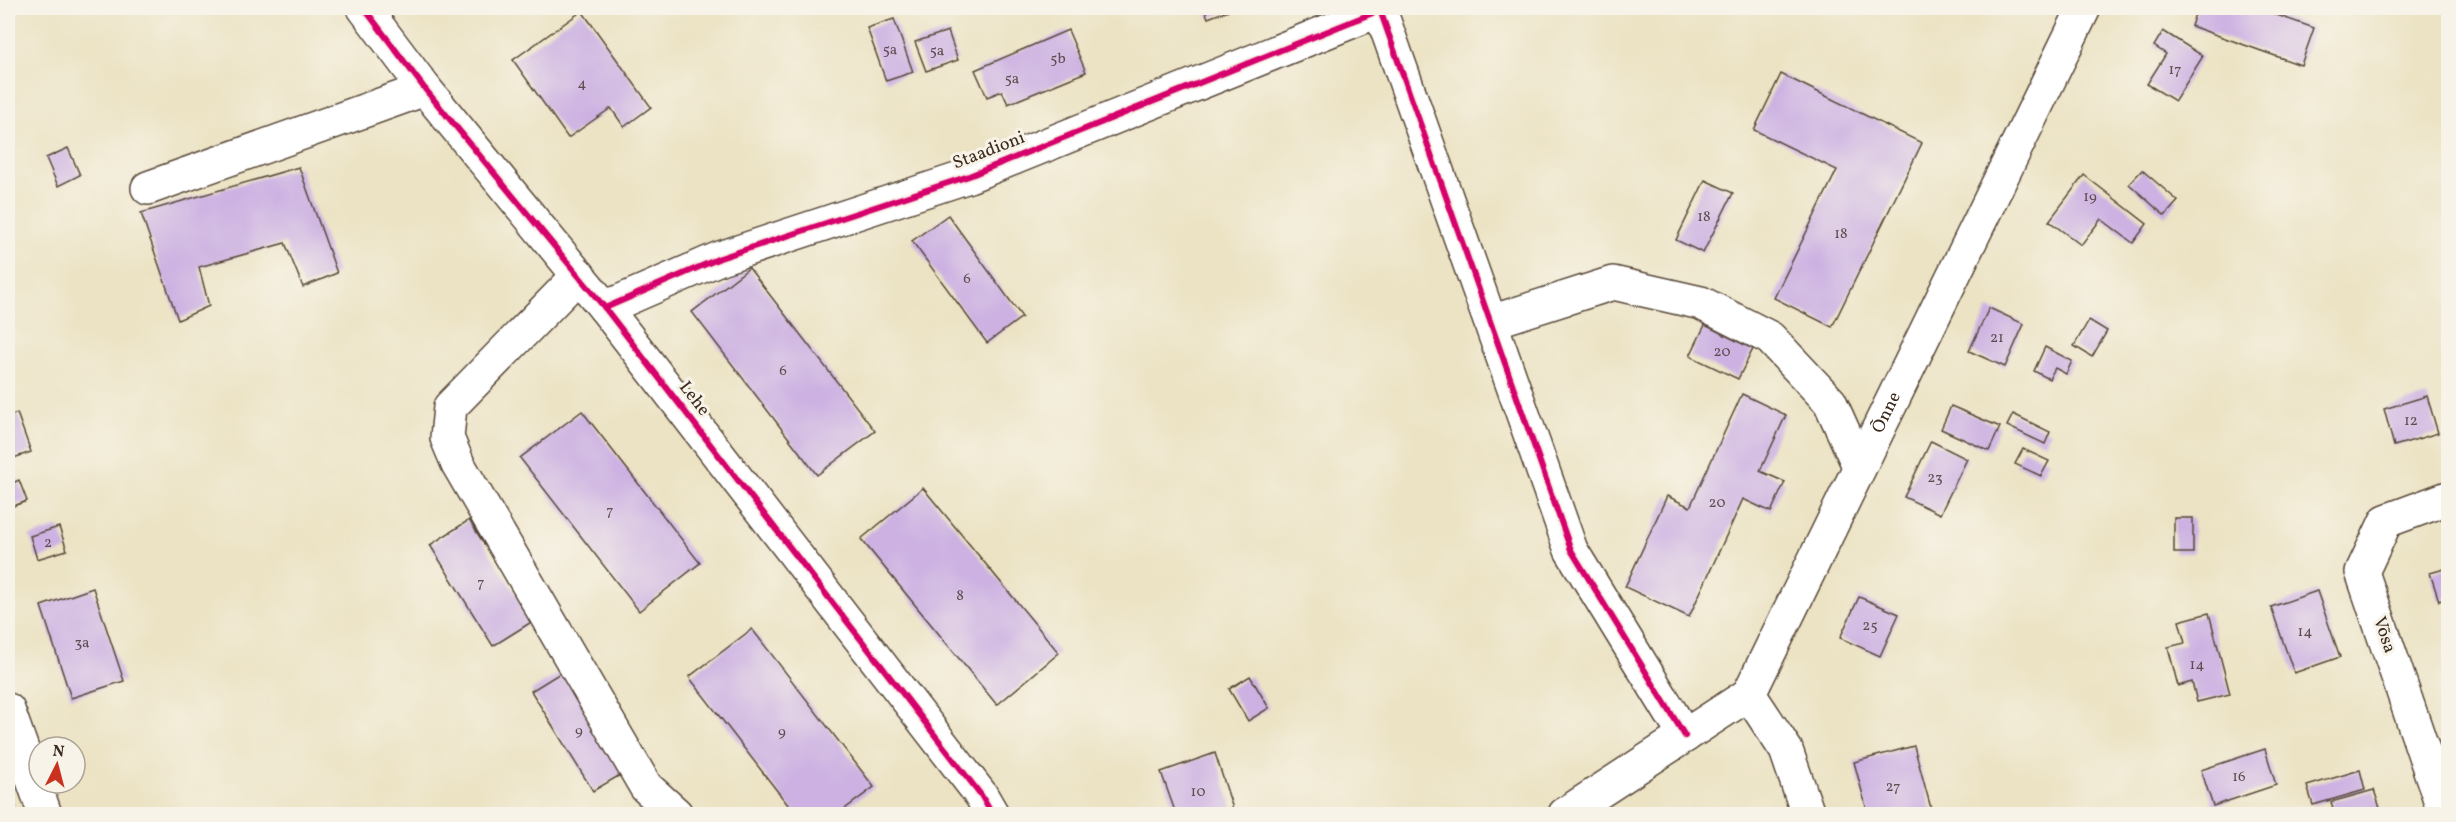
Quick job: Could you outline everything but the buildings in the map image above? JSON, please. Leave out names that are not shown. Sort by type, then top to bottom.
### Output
[{"type":"street","name":"Lehe","points":[[364,8],[425,88],[605,308],[981,795],[992,814]]},
{"type":"street","points":[[1382,8],[1571,550],[1685,736]]},
{"type":"street","name":"Staadioni","points":[[605,308],[720,258],[969,176],[1382,8]]},
{"type":"street","name":"Õnne","points":[[1749,694],[2084,8]]},
{"type":"street","points":[[148,188],[425,88]]},
{"type":"street","points":[[579,275],[450,407],[447,438],[458,464],[646,787],[676,814]]},
{"type":"street","points":[[1491,322],[1613,283],[1701,303],[1770,338],[1830,402],[1859,466]]},
{"type":"street","name":"Võsa","points":[[2445,814],[2362,572],[2386,521],[2448,498]]},
{"type":"street","points":[[1565,814],[1749,694],[1786,750],[1808,814]]},
{"type":"street","points":[[8,710],[45,814]]},
{"type":"cycle path","points":[[364,8],[425,89],[605,308],[981,795],[992,814]]},
{"type":"cycle path","points":[[605,308],[720,258],[969,176],[1380,10],[1571,550],[1685,736]]}]
